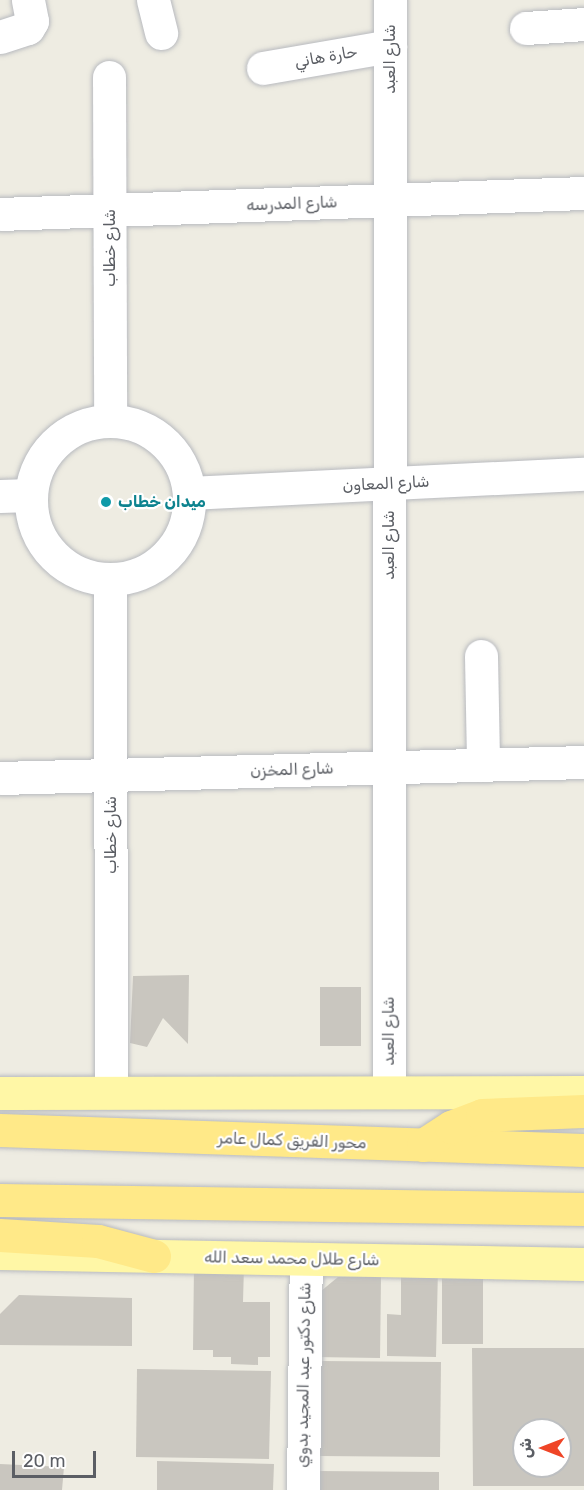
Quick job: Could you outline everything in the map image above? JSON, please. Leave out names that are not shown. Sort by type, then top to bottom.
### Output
[{"type":"highway","points":[[423,1146],[451,1127],[482,1115],[514,1111],[584,1111]]},
{"type":"highway","name":"محور الفريق كمال عامر","points":[[0,1130],[584,1150]]},
{"type":"highway","points":[[0,1200],[584,1209]]},
{"type":"highway","points":[[0,1234],[98,1241],[154,1256]]},
{"type":"main road","points":[[0,1093],[111,1090],[584,1092]]},
{"type":"main road","name":"شارع طلال محمد سعد الله","points":[[0,1253],[584,1264]]},
{"type":"street","points":[[0,37],[28,28],[32,21],[28,0]]},
{"type":"street","points":[[153,0],[161,33]]},
{"type":"street","name":"شارع العبد","points":[[389,1090],[390,0]]},
{"type":"street","points":[[526,28],[584,24]]},
{"type":"street","name":"حارة هاني","points":[[263,68],[390,46]]},
{"type":"street","name":"شارع خطاب","points":[[109,76],[110,420]]},
{"type":"street","name":"شارع المدرسه","points":[[0,214],[584,194]]},
{"type":"street","points":[[110,420],[148,430],[164,442],[176,457],[189,493],[188,515],[169,554],[132,577],[110,580],[69,569],[52,556],[39,538],[32,517],[15,496],[34,475],[56,442],[90,423],[110,420]]},
{"type":"street","name":"شارع المعاون","points":[[189,493],[584,474]]},
{"type":"street","name":"شارع خطاب","points":[[110,580],[111,1090]]},
{"type":"street","points":[[481,656],[483,765]]},
{"type":"street","name":"شارع المخزن","points":[[0,778],[584,762]]},
{"type":"street","name":"شارع دكتور عبد المجيد بدوي","points":[[303,1490],[306,1260]]},
{"type":"building","points":[[189,975],[188,1044],[163,1018],[147,1047],[130,1043],[133,976]]},
{"type":"building","points":[[320,987],[361,987],[361,1046],[320,1046]]},
{"type":"building","points":[[194,1265],[244,1266],[243,1302],[270,1302],[270,1357],[258,1357],[258,1365],[231,1364],[231,1357],[213,1357],[213,1350],[193,1350]]},
{"type":"building","points":[[401,1268],[438,1268],[436,1357],[387,1356],[387,1314],[401,1315]]},
{"type":"building","points":[[442,1269],[483,1269],[483,1344],[442,1344]]},
{"type":"building","points":[[338,1277],[381,1277],[380,1358],[314,1357],[315,1296]]},
{"type":"building","points":[[19,1295],[132,1298],[132,1346],[0,1345],[0,1314]]},
{"type":"building","points":[[472,1348],[584,1348],[584,1486],[473,1486]]},
{"type":"building","points":[[320,1361],[441,1362],[440,1457],[319,1456]]},
{"type":"building","points":[[137,1369],[271,1371],[269,1459],[136,1457]]},
{"type":"building","points":[[157,1461],[274,1464],[273,1490],[157,1490]]},
{"type":"building","points":[[0,1464],[64,1467],[62,1490],[0,1490]]},
{"type":"building","points":[[317,1471],[439,1472],[439,1490],[317,1490]]},
{"type":"place","name":"ميدان خطاب","points":[[106,502]]}]
